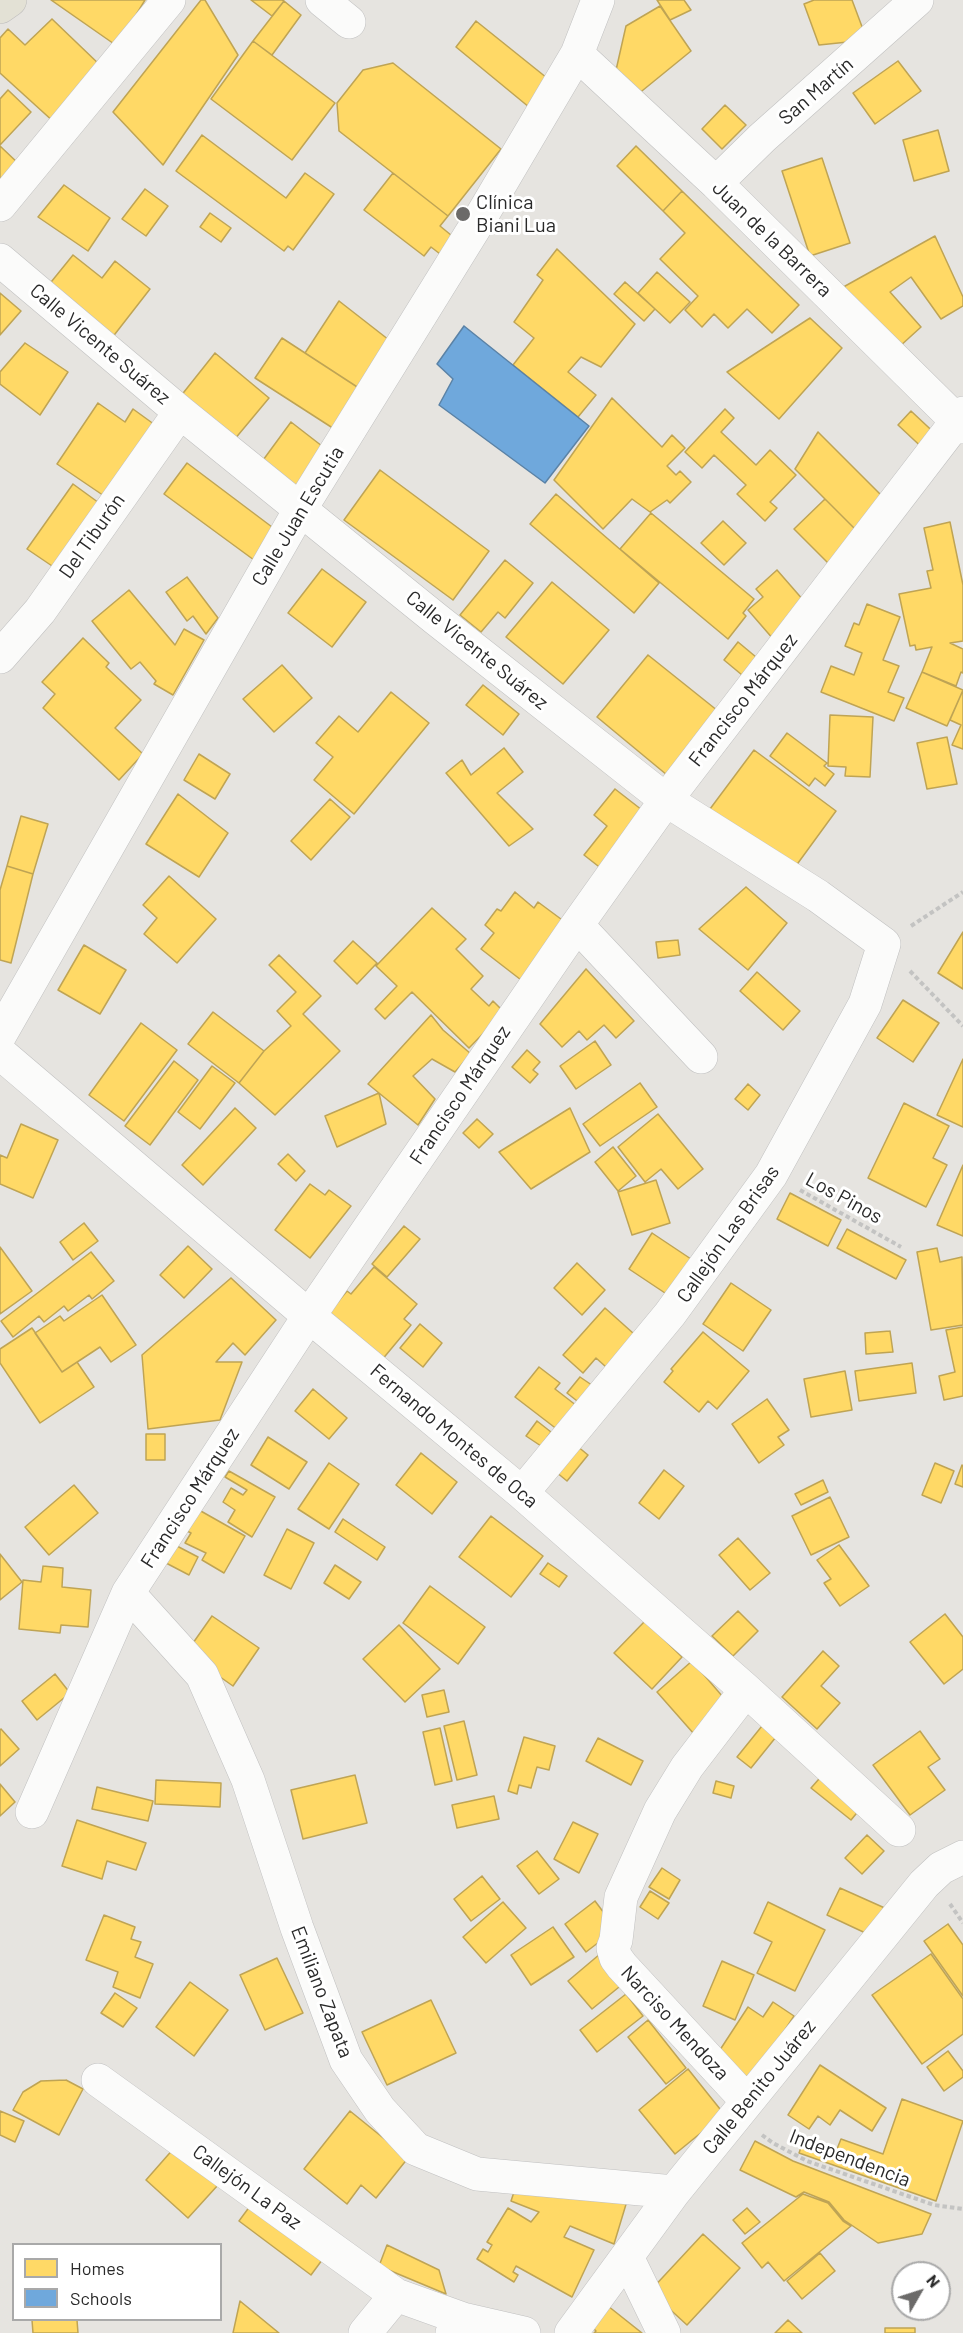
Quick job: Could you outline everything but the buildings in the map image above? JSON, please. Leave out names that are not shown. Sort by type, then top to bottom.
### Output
[{"type":"main road","points":[[0,7],[10,0]]},
{"type":"street","points":[[0,205],[169,0]]},
{"type":"street","points":[[322,0],[349,22]]},
{"type":"street","name":"Calle Juan Escutia","points":[[0,1035],[301,508],[475,227],[577,54],[598,0]]},
{"type":"street","name":"San Martín","points":[[716,183],[762,138],[917,0]]},
{"type":"street","name":"Juan de la Barrera","points":[[577,54],[716,183],[961,420]]},
{"type":"street","name":"Calle Vicente Suárez","points":[[0,260],[180,412],[666,800],[818,896],[884,944]]},
{"type":"street","name":"Del Tiburón","points":[[0,657],[40,611],[180,412]]},
{"type":"street","name":"Francisco Márquez","points":[[32,1812],[128,1593],[309,1316],[577,925],[666,800],[961,420]]},
{"type":"street","points":[[577,925],[701,1058]]},
{"type":"street","name":"Callejón Las Brisas","points":[[522,1493],[670,1314],[771,1175],[865,1004],[884,944]]},
{"type":"street","name":"Fernando Montes de Oca","points":[[0,1053],[309,1316],[522,1493],[746,1690],[898,1830]]},
{"type":"street","name":"Emiliano Zapata","points":[[128,1593],[202,1675],[248,1780],[297,1928],[346,2060],[380,2110],[416,2149],[477,2174],[674,2192]]},
{"type":"street","name":"Narciso Mendoza","points":[[741,2108],[622,1966],[613,1948],[621,1897],[660,1811],[687,1767],[746,1690]]},
{"type":"street","name":"Calle Benito Juárez","points":[[571,2333],[674,2192],[924,1884],[941,1868],[963,1857]]},
{"type":"street","name":"Callejón La Paz","points":[[98,2080],[396,2295]]},
{"type":"street","points":[[627,2258],[664,2333]]},
{"type":"street","points":[[365,2333],[396,2295],[458,2326],[524,2333]]},
{"type":"path","points":[[963,892],[884,944],[963,1026]]},
{"type":"path","name":"Los Pinos","points":[[771,1175],[901,1247]]},
{"type":"path","name":"Independencia","points":[[741,2108],[773,2143],[807,2161],[934,2205],[963,2209]]},
{"type":"place","name":"Clínica Biani Lua","points":[[463,214]]}]
